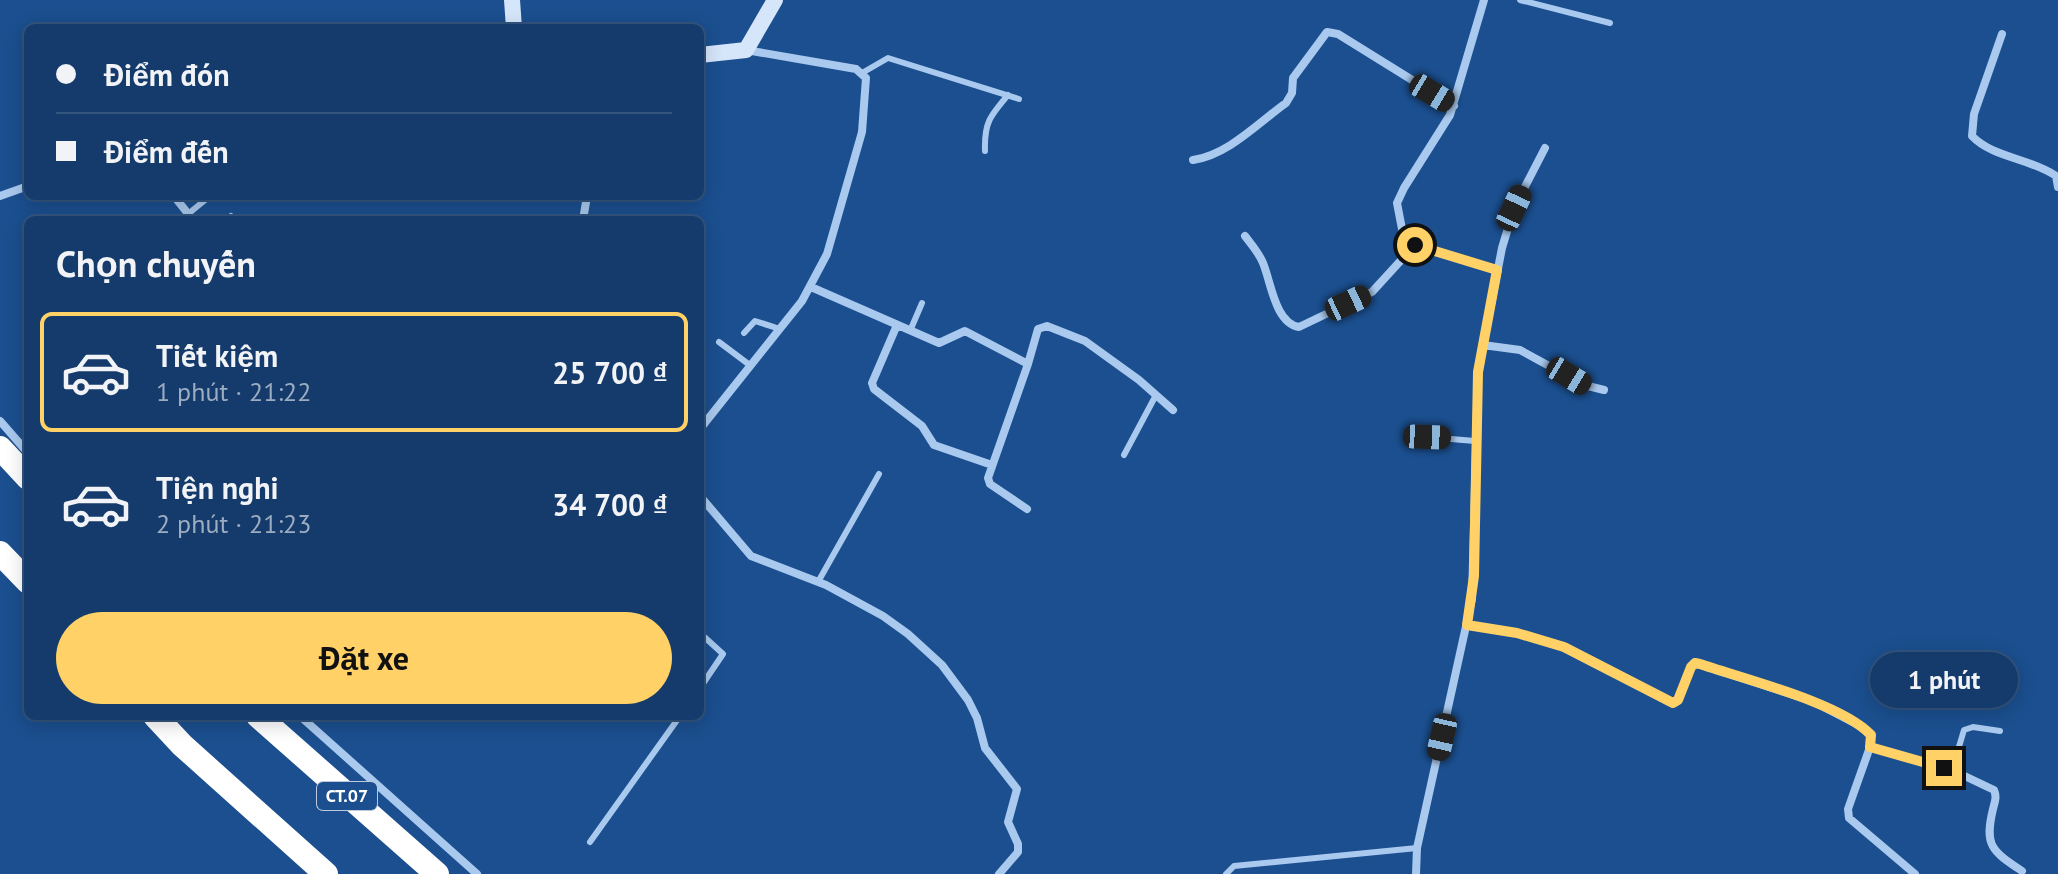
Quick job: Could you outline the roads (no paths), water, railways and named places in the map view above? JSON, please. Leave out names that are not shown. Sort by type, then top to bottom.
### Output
[{"type":"highway","points":[[0,448],[24,474]]},
{"type":"highway","points":[[0,553],[24,578]]},
{"type":"highway","points":[[159,720],[182,745],[326,874]]},
{"type":"highway","name":"CT.07","points":[[263,720],[437,874]]},
{"type":"street","points":[[512,0],[514,24]]},
{"type":"street","points":[[746,50],[775,0]]},
{"type":"street","points":[[1484,0],[1454,106],[1443,130],[1397,203],[1402,229],[1415,245],[1497,270]]},
{"type":"street","points":[[1193,160],[1208,158],[1221,151],[1286,103],[1292,93],[1293,78],[1327,32],[1338,34],[1454,106]]},
{"type":"street","points":[[2002,34],[1974,114],[1972,136],[1986,147],[2057,172],[2058,187]]},
{"type":"street","points":[[704,55],[746,50],[856,69],[866,78],[862,132],[827,254],[811,287],[704,424]]},
{"type":"street","points":[[1416,874],[1417,848],[1467,625],[1474,576],[1478,372],[1497,270],[1514,208],[1545,148]]},
{"type":"street","points":[[0,196],[24,187]]},
{"type":"street","points":[[177,200],[189,216]]},
{"type":"street","points":[[1245,236],[1259,253],[1283,314],[1292,326],[1299,327],[1372,292],[1415,245]]},
{"type":"street","points":[[811,287],[939,343],[965,331],[1028,364]]},
{"type":"street","points":[[897,325],[872,383],[874,389],[922,426],[934,445],[992,465]]},
{"type":"street","points":[[1027,509],[990,484],[988,478],[1038,329],[1042,326],[1085,341],[1173,410]]},
{"type":"street","points":[[1483,345],[1520,350],[1584,385],[1604,390]]},
{"type":"street","points":[[0,421],[24,448]]},
{"type":"street","points":[[704,501],[751,556],[818,582],[883,616],[942,665],[968,700],[977,718],[985,748],[1017,789],[1008,822],[1018,844],[1018,852],[999,874]]},
{"type":"street","points":[[1467,625],[1517,633],[1564,647],[1673,703],[1678,700],[1695,663],[1826,707],[1864,728],[1871,735],[1870,747],[1848,809],[1849,818],[1915,874]]},
{"type":"street","points":[[304,720],[477,874]]},
{"type":"street","points":[[1870,747],[1952,770],[1994,790],[1996,796],[1988,831],[1989,842],[1994,852],[2022,871]]},
{"type":"lane","points":[[1520,0],[1610,23]]},
{"type":"lane","points":[[862,73],[888,58],[1019,99]]},
{"type":"lane","points":[[985,151],[987,124],[1008,95]]},
{"type":"lane","points":[[191,216],[206,200]]},
{"type":"lane","points":[[910,331],[922,303]]},
{"type":"lane","points":[[744,333],[755,321],[780,329]]},
{"type":"lane","points":[[719,342],[751,366]]},
{"type":"lane","points":[[1124,455],[1156,395]]},
{"type":"lane","points":[[1427,437],[1475,441]]},
{"type":"lane","points":[[818,582],[879,474]]},
{"type":"lane","points":[[704,637],[723,654],[704,682]]},
{"type":"lane","points":[[590,842],[677,720]]},
{"type":"lane","points":[[1952,770],[1964,730],[1973,727],[2000,731]]},
{"type":"lane","points":[[1226,874],[1234,866],[1417,848]]}]
